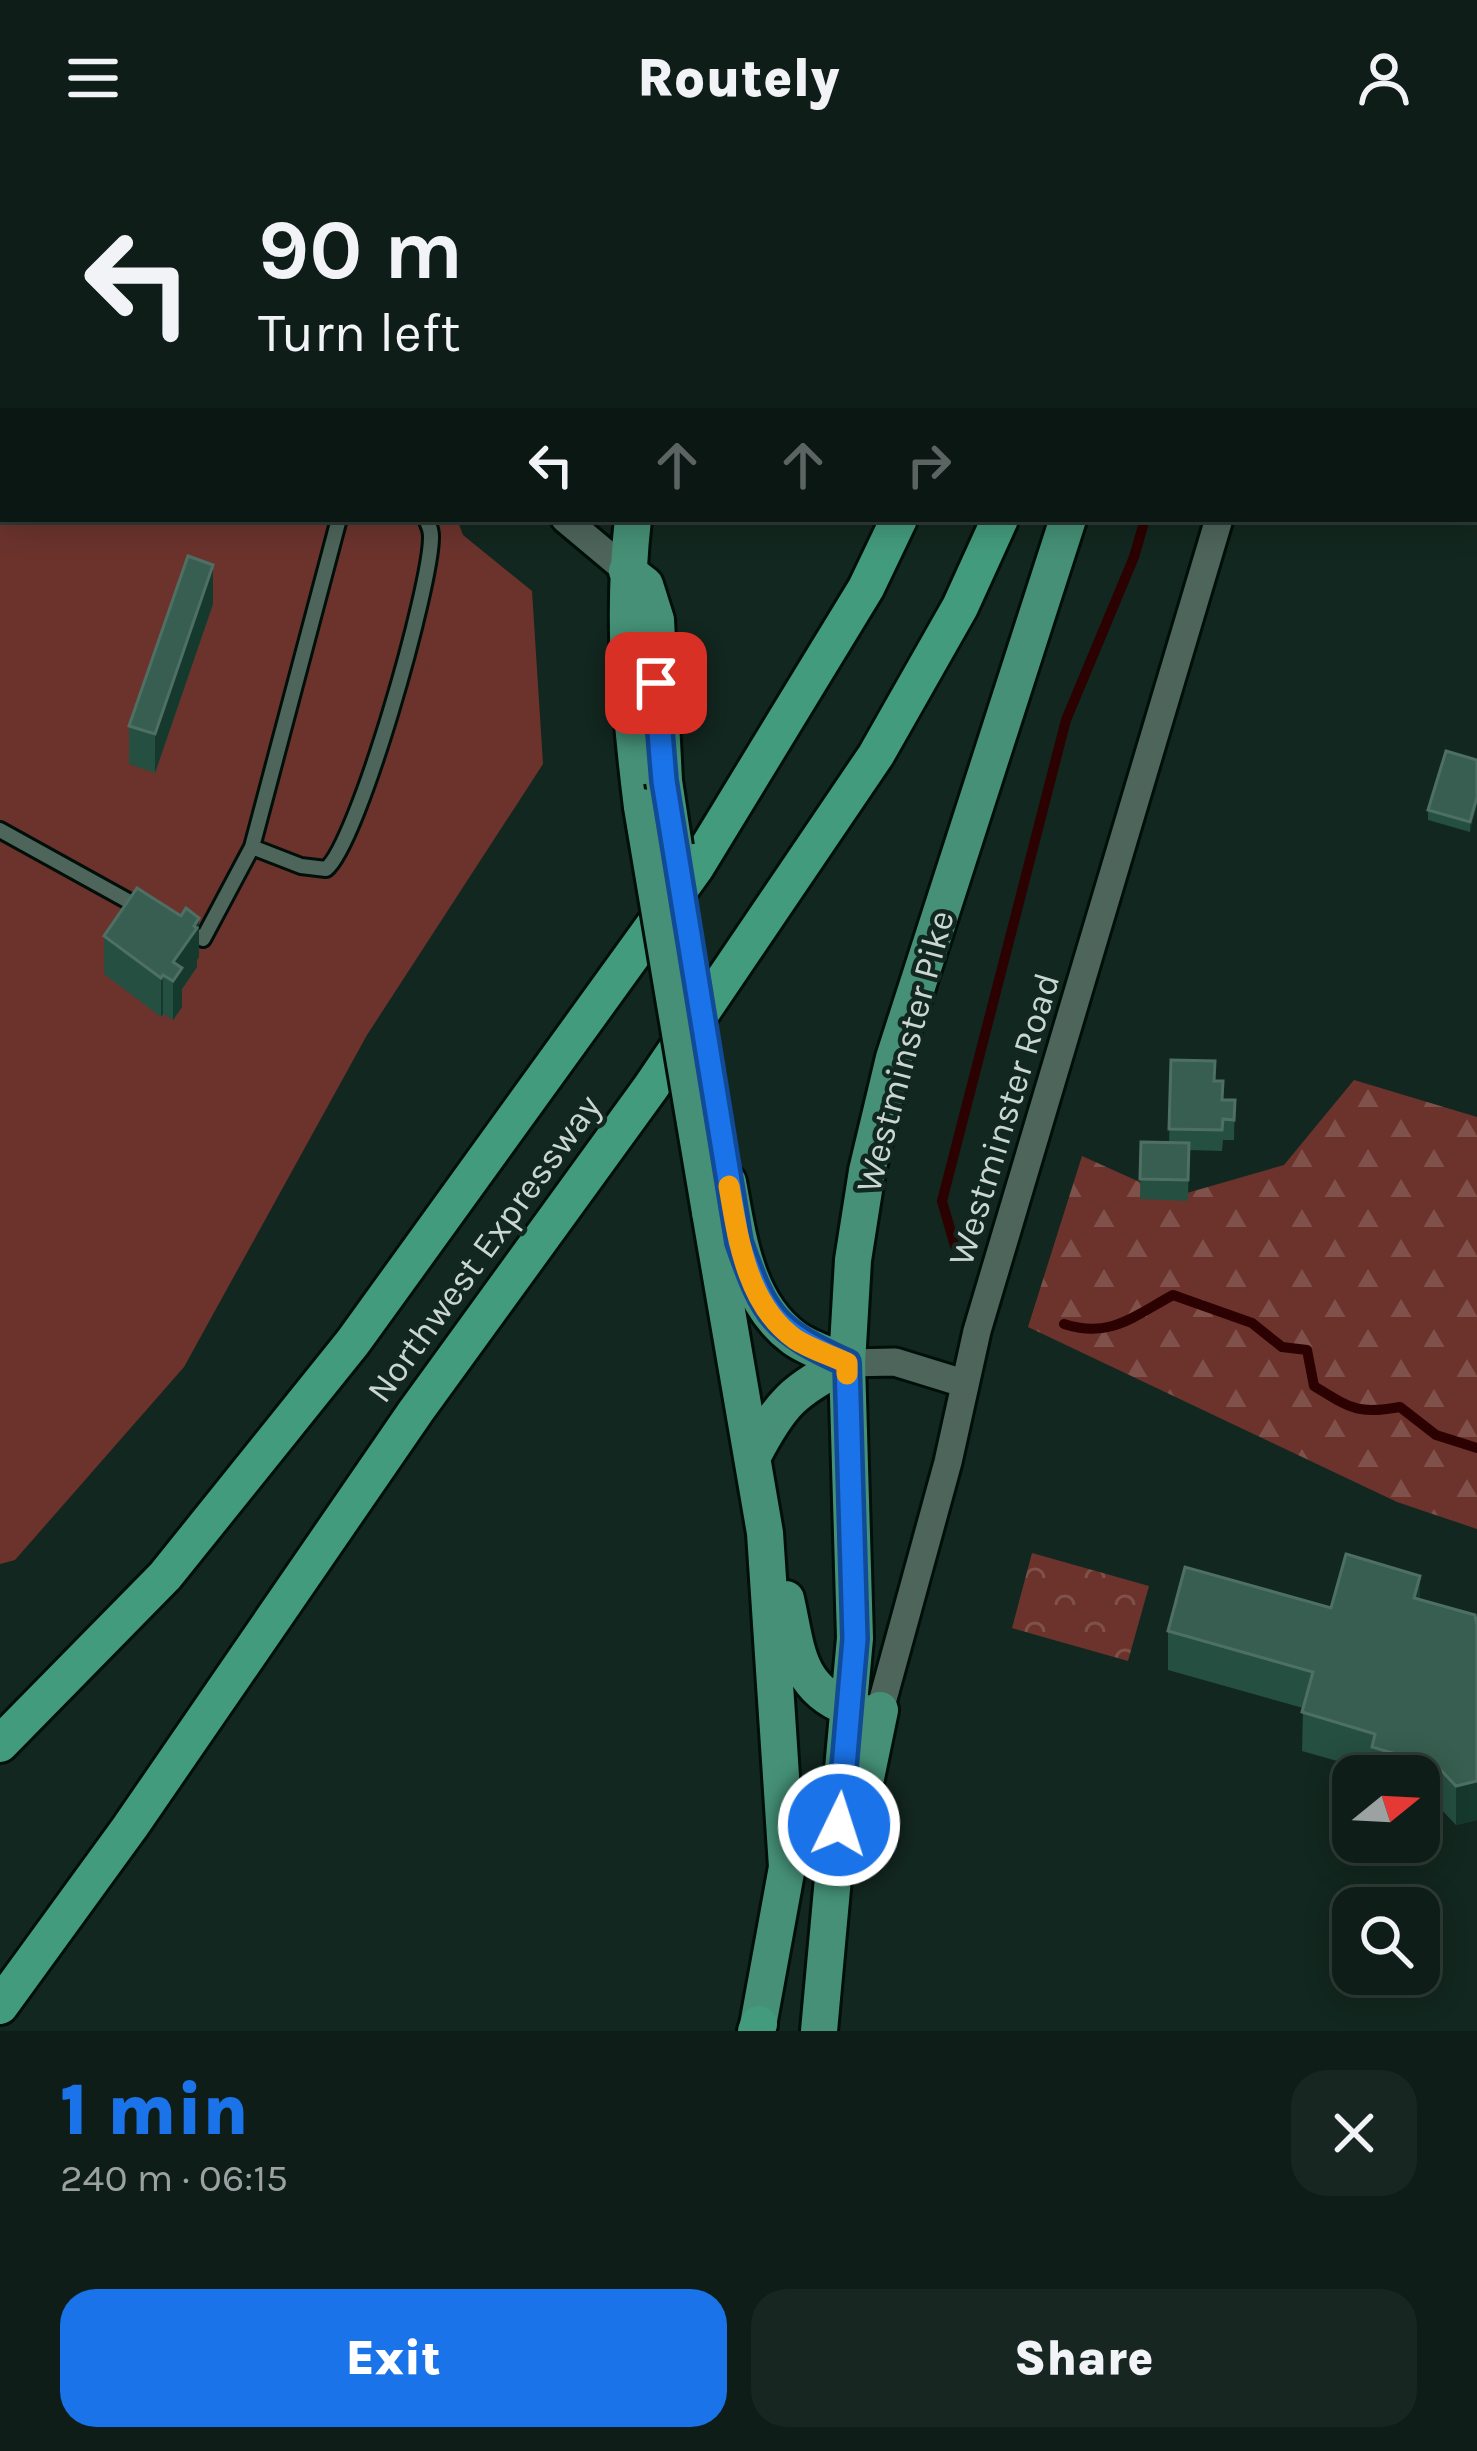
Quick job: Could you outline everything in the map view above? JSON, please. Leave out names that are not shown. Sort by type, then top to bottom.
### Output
[{"type":"highway","points":[[633,522],[627,571],[632,728],[653,794],[719,1197],[765,1533],[787,1868],[758,2029]]},
{"type":"highway","name":"Northwest Expressway","points":[[0,1744],[165,1576],[353,1342],[696,867],[844,626],[897,522]]},
{"type":"highway","name":"Northwest Expressway","points":[[0,2006],[130,1827],[416,1411],[650,1088],[876,755],[960,607],[999,522]]},
{"type":"highway","name":"Westminster Pike","points":[[820,2028],[863,1708],[855,1639],[847,1363],[856,1238],[894,1058],[1067,522]]},
{"type":"highway","points":[[719,1197],[755,1288],[773,1320],[797,1340],[847,1363]]},
{"type":"highway","points":[[753,1456],[782,1405],[800,1388],[847,1363]]},
{"type":"highway","points":[[765,1533],[808,1679],[821,1697],[863,1708]]},
{"type":"street","points":[[569,522],[627,571]]},
{"type":"street","name":"Westminster Road","points":[[863,1708],[948,1462],[963,1383],[1218,522]]},
{"type":"street","points":[[847,1363],[895,1362],[963,1383]]},
{"type":"lane","points":[[0,830],[203,939],[252,847],[339,522]]},
{"type":"lane","points":[[252,847],[301,866],[326,869],[337,860],[357,820],[423,596],[432,532],[427,522]]},
{"type":"green space","points":[[0,522],[458,522],[463,535],[532,591],[543,764],[367,1035],[184,1367],[15,1560],[0,1564]]},
{"type":"green space","points":[[1354,1080],[1477,1117],[1477,1529],[1397,1502],[1028,1327],[1082,1156],[1173,1197],[1284,1165]]},
{"type":"green space","points":[[1032,1553],[1149,1586],[1128,1661],[1012,1628]]},
{"type":"building","points":[[188,556],[213,565],[155,734],[129,726]]},
{"type":"building","points":[[1446,751],[1477,760],[1477,797],[1470,822],[1428,810]]},
{"type":"building","points":[[137,888],[181,916],[186,908],[199,918],[173,962],[182,968],[173,981],[161,978],[104,936]]},
{"type":"building","points":[[1171,1060],[1215,1061],[1214,1081],[1223,1081],[1222,1100],[1235,1100],[1234,1120],[1223,1119],[1222,1130],[1169,1129]]},
{"type":"building","points":[[1141,1142],[1189,1143],[1188,1180],[1140,1179]]},
{"type":"building","points":[[1346,1554],[1420,1576],[1414,1598],[1475,1615],[1477,1781],[1456,1786],[1440,1769],[1440,1755],[1399,1755],[1372,1747],[1375,1734],[1302,1712],[1313,1672],[1168,1631],[1185,1567],[1331,1608]]},
{"type":"waterway","points":[[955,1246],[942,1201],[1066,720],[1144,522]]},
{"type":"waterway","points":[[1064,1324],[1108,1327],[1173,1295],[1252,1323],[1282,1347],[1307,1350],[1314,1386],[1346,1404],[1363,1410],[1400,1407],[1436,1435],[1477,1448]]},
{"type":"slow traffic","points":[[729,1186],[739,1242],[755,1288],[773,1320],[797,1340],[847,1363],[847,1374]]},
{"type":"route","points":[[656,683],[664,781],[739,1242],[755,1288],[773,1320],[797,1340],[847,1363],[855,1639],[839,1825]]}]
